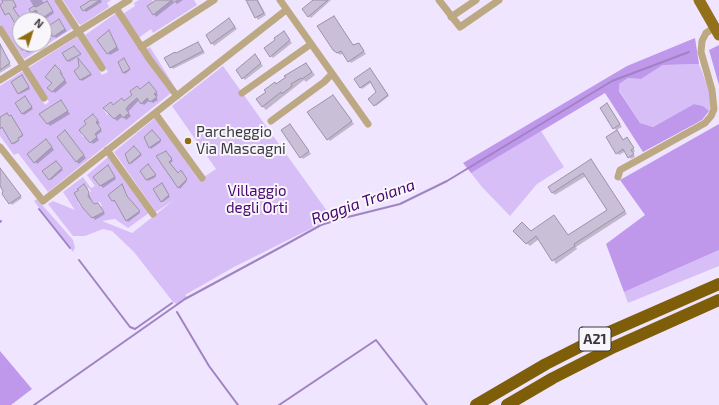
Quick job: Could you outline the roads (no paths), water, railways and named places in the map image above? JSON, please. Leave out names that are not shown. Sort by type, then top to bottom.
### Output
[{"type":"highway","name":"A21","points":[[476,405],[546,364],[607,333],[719,284]]},
{"type":"highway","name":"A21","points":[[507,405],[553,378],[614,347],[719,300]]},
{"type":"main road","points":[[700,0],[717,31]]},
{"type":"street","points":[[58,0],[102,68]]},
{"type":"street","points":[[0,80],[129,0]]},
{"type":"street","points":[[141,46],[214,0]]},
{"type":"street","points":[[280,0],[368,124]]},
{"type":"street","points":[[439,0],[460,28],[499,0]]},
{"type":"street","points":[[451,17],[476,0]]},
{"type":"street","points":[[116,8],[177,96]]},
{"type":"street","points":[[0,147],[43,201],[286,10]]},
{"type":"street","points":[[0,29],[44,98]]},
{"type":"street","points":[[618,177],[620,170],[705,123],[711,116],[714,109],[712,90],[701,52],[702,41],[706,33],[717,31]]},
{"type":"street","points":[[242,93],[311,44]]},
{"type":"street","points":[[271,121],[332,74]]},
{"type":"street","points":[[155,113],[202,178]]},
{"type":"street","points":[[107,150],[153,214]]},
{"type":"waterway","name":"Roggia Troiana","points":[[34,405],[185,299],[321,225],[400,204],[447,181],[612,81],[689,52]]},
{"type":"waterway","points":[[39,209],[70,248]]},
{"type":"waterway","points":[[79,260],[130,327],[135,329],[172,303]]},
{"type":"waterway","points":[[177,312],[209,366],[238,405]]},
{"type":"waterway","points":[[279,405],[376,340],[427,405]]},
{"type":"place","name":"Parcheggio Via Mascagni","points":[[188,141]]},
{"type":"park label","name":"Villaggio degli Orti","points":[[257,200]]}]
